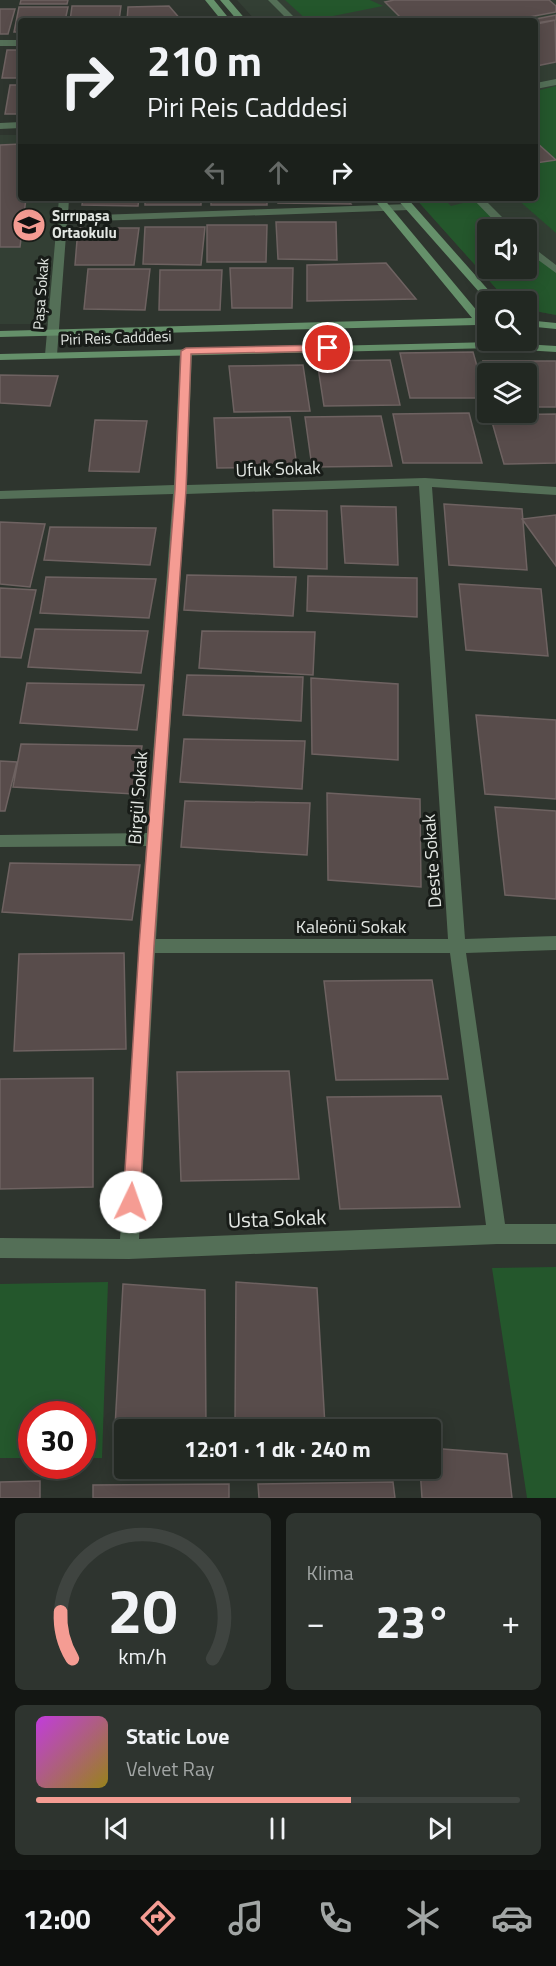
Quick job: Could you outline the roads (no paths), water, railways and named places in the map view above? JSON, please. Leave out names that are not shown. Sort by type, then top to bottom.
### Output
[{"type":"main road","points":[[209,0],[224,18]]},
{"type":"main road","points":[[224,0],[240,18]]},
{"type":"main road","points":[[381,201],[477,313]]},
{"type":"main road","points":[[404,201],[484,291]]},
{"type":"main road","name":"Piri Reis Cadddesi","points":[[0,334],[477,324]]},
{"type":"main road","points":[[537,324],[556,326]]},
{"type":"main road","name":"Piri Reis Cadddesi","points":[[0,357],[477,343]]},
{"type":"main road","name":"Piri Reis Cadddesi","points":[[537,346],[556,349]]},
{"type":"street","points":[[272,0],[291,18]]},
{"type":"street","points":[[0,43],[18,43]]},
{"type":"street","points":[[538,86],[556,82]]},
{"type":"street","points":[[0,126],[18,125]]},
{"type":"street","name":"Paşa Sokak","points":[[51,355],[64,201]]},
{"type":"street","points":[[480,201],[499,219]]},
{"type":"street","points":[[62,219],[409,207]]},
{"type":"street","points":[[537,254],[556,270]]},
{"type":"street","name":"Birgül Sokak","points":[[129,1249],[147,946],[180,490],[186,351]]},
{"type":"street","name":"Ufuk Sokak","points":[[0,495],[425,482],[556,491]]},
{"type":"street","name":"Deste Sokak","points":[[425,482],[457,946],[497,1234]]},
{"type":"street","points":[[0,841],[155,839]]},
{"type":"street","name":"Kaleönü Sokak","points":[[147,946],[457,946],[556,943]]},
{"type":"street","name":"Usta Sokak","points":[[0,1248],[129,1249],[497,1234],[556,1234]]},
{"type":"place","name":"Sırrıpaşa Ortaokulu","points":[[29,225]]}]
